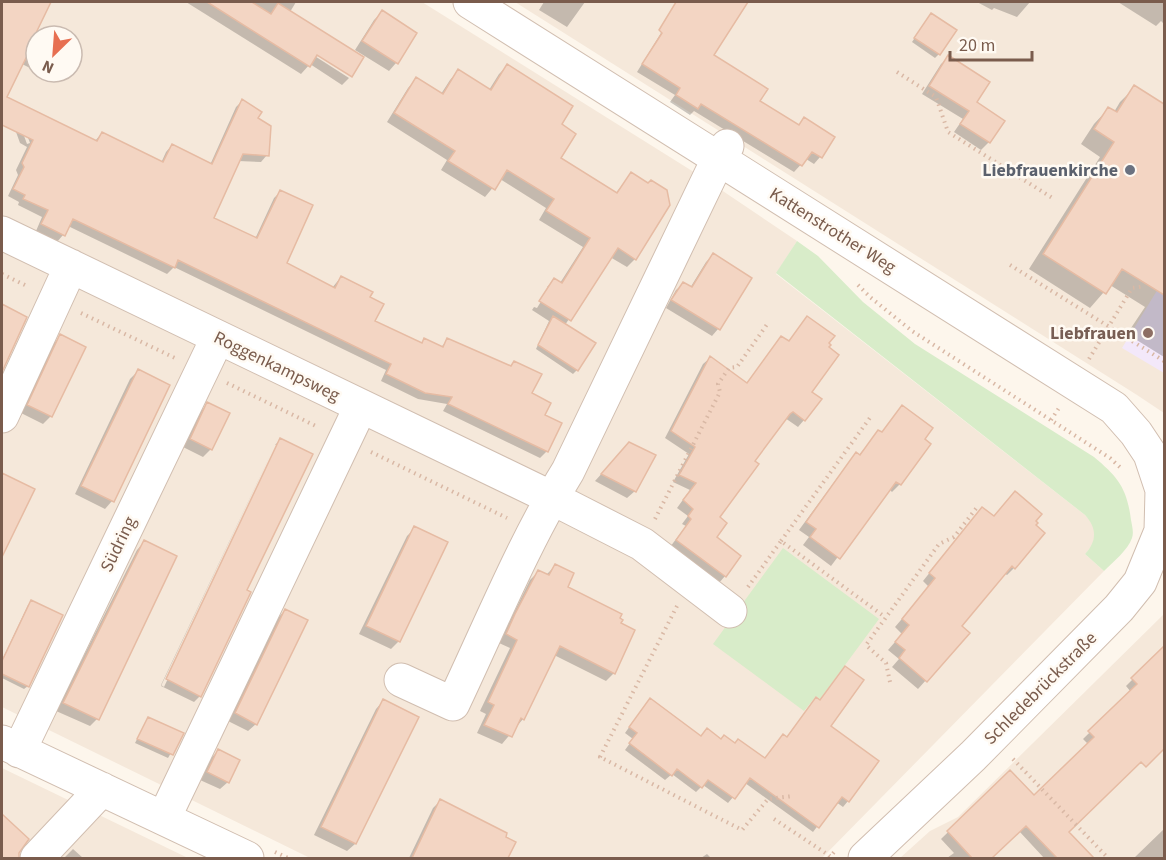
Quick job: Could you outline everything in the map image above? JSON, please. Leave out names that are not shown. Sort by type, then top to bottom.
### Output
[{"type":"street","name":"Kattenstrother Weg","points":[[470,2],[724,152],[1114,408],[1136,433],[1150,454],[1163,490]]},
{"type":"street","points":[[401,680],[453,704],[535,532],[568,471],[724,152]]},
{"type":"street","name":"Roggenkampsweg","points":[[2,233],[552,498],[642,544],[730,611]]},
{"type":"street","points":[[2,416],[71,267]]},
{"type":"street","name":"Südring","points":[[218,337],[10,746],[247,858]]},
{"type":"street","points":[[164,818],[361,406]]},
{"type":"street","name":"Schledebrückstraße","points":[[868,858],[1119,608],[1133,591],[1140,582],[1161,531],[1163,490]]},
{"type":"street","points":[[37,858],[102,789]]},
{"type":"path","points":[[897,72],[936,97],[948,132],[1054,199]]},
{"type":"path","points":[[1010,265],[1164,361]]},
{"type":"path","points":[[2,274],[535,532]]},
{"type":"path","points":[[855,281],[870,297],[912,331],[1110,458],[1122,469]]},
{"type":"path","points":[[1075,383],[1132,288],[1145,286]]},
{"type":"path","points":[[642,544],[720,392],[718,384],[729,368],[737,367],[768,323]]},
{"type":"path","points":[[730,611],[872,416]]},
{"type":"path","points":[[890,681],[886,663],[866,645],[939,544],[954,537],[978,506]]},
{"type":"path","points":[[781,541],[885,617]]},
{"type":"path","points":[[690,581],[600,757],[742,830],[768,799],[793,796]]},
{"type":"path","points":[[1010,757],[1108,858]]},
{"type":"path","points":[[774,819],[830,856]]},
{"type":"shaded area","points":[[2,2],[422,2],[705,179],[797,241],[776,274],[1085,515],[1093,524],[1095,535],[1092,546],[1085,554],[1104,571],[822,858],[310,858],[2,707]]},
{"type":"shaded area","points":[[515,2],[1164,2],[1164,413],[1137,395]]},
{"type":"shaded area","name":"Liebfrauen","points":[[1164,279],[1164,373],[1122,348]]},
{"type":"shaded area","points":[[1164,614],[1164,858],[900,858],[930,831],[958,817]]},
{"type":"shaded area","points":[[2,768],[188,858],[2,858]]},
{"type":"green space","points":[[797,241],[818,256],[863,302],[915,344],[1094,457],[1109,471],[1124,491],[1133,529],[1133,536],[1120,556],[1104,571],[1085,554],[1092,544],[1094,534],[1092,525],[1085,515],[776,273]]},
{"type":"green space","points":[[783,548],[879,619],[820,699],[816,696],[804,711],[713,644]]},
{"type":"building","points":[[2,2],[51,2],[40,24],[24,24],[24,62],[7,97],[97,141],[102,132],[163,162],[172,144],[212,164],[242,99],[262,112],[258,118],[271,126],[269,156],[243,154],[214,218],[257,238],[280,190],[313,205],[287,263],[335,288],[341,276],[373,292],[370,297],[384,304],[375,321],[422,343],[424,338],[443,347],[447,338],[511,366],[514,361],[542,374],[532,393],[551,403],[545,415],[562,423],[548,452],[448,404],[452,397],[425,393],[386,374],[391,364],[178,260],[175,268],[73,219],[65,236],[41,224],[48,210],[23,199],[25,195],[13,189],[24,167],[22,163],[33,140],[2,125]]},
{"type":"building","points":[[207,2],[252,2],[271,14],[278,3],[364,57],[352,77],[317,55],[310,67]]},
{"type":"building","points":[[676,2],[748,2],[714,55],[768,89],[760,101],[799,125],[804,117],[835,137],[822,158],[812,152],[802,166],[701,104],[698,109],[676,95],[680,88],[642,64],[662,33],[659,30]]},
{"type":"building","points":[[382,10],[417,33],[398,64],[362,41]]},
{"type":"building","points":[[931,13],[957,30],[940,55],[914,38]]},
{"type":"building","points":[[948,55],[990,82],[977,102],[1005,121],[990,143],[960,124],[969,111],[929,86]]},
{"type":"building","points":[[507,64],[573,106],[562,124],[576,134],[561,158],[617,193],[631,172],[648,183],[651,180],[667,190],[670,205],[636,260],[618,248],[571,321],[539,301],[554,278],[562,283],[590,238],[546,211],[554,199],[507,170],[495,190],[448,161],[455,151],[394,113],[416,77],[443,94],[458,69],[491,90]]},
{"type":"building","name":"Liebfrauenkirche","points":[[1134,85],[1164,104],[1164,295],[1122,269],[1106,294],[1043,254],[1114,142],[1094,129],[1108,107],[1117,112]]},
{"type":"building","points":[[713,253],[752,278],[720,330],[671,300],[683,282],[692,287]]},
{"type":"building","points":[[2,304],[27,317],[2,372]]},
{"type":"building","points":[[553,316],[596,343],[578,371],[538,345]]},
{"type":"building","points":[[807,316],[835,336],[829,343],[831,345],[829,347],[839,355],[812,392],[822,399],[805,421],[793,412],[790,414],[755,461],[759,464],[720,517],[727,523],[717,537],[741,556],[726,577],[676,540],[691,519],[688,516],[693,509],[683,500],[696,483],[679,475],[695,447],[671,431],[710,356],[747,383],[781,336],[789,341]]},
{"type":"building","points":[[60,334],[86,347],[52,417],[27,405]]},
{"type":"building","points":[[138,369],[170,385],[114,502],[81,486]]},
{"type":"building","points":[[207,402],[230,413],[212,450],[190,439]]},
{"type":"building","points":[[902,405],[933,428],[925,439],[931,444],[901,485],[896,482],[840,559],[810,537],[816,529],[806,522],[856,452],[860,455],[878,430],[882,432]]},
{"type":"building","points":[[280,438],[313,454],[247,590],[251,592],[201,697],[166,679]]},
{"type":"building","points":[[629,442],[656,455],[636,492],[601,474]]},
{"type":"building","points":[[2,473],[35,489],[2,557]]},
{"type":"building","points":[[1015,491],[1042,514],[1036,521],[1038,523],[1036,525],[1045,533],[1015,569],[1012,566],[962,626],[970,633],[927,682],[899,658],[905,650],[895,642],[909,625],[902,619],[935,578],[929,573],[982,507],[994,516]]},
{"type":"building","points":[[414,526],[448,542],[400,642],[366,626]]},
{"type":"building","points":[[144,540],[177,556],[99,720],[63,703]]},
{"type":"building","points":[[555,564],[574,573],[568,587],[622,614],[621,623],[635,630],[615,674],[560,646],[524,720],[521,718],[512,737],[484,725],[494,705],[488,702],[517,640],[506,634],[515,614],[538,570],[549,575]]},
{"type":"building","points":[[31,600],[63,615],[29,687],[2,674],[2,661]]},
{"type":"building","points":[[285,609],[308,620],[257,725],[235,713]]},
{"type":"building","points":[[1164,646],[1164,749],[1146,767],[1141,762],[1069,832],[1094,858],[1057,858],[1026,826],[992,858],[972,858],[947,831],[1010,770],[1034,795],[1094,737],[1088,731],[1137,684],[1131,678]]},
{"type":"building","points":[[845,666],[864,680],[831,726],[879,761],[849,802],[842,797],[819,828],[750,778],[735,799],[708,780],[702,788],[677,769],[672,776],[629,743],[637,733],[629,727],[650,698],[701,736],[707,728],[721,739],[724,735],[735,743],[738,739],[765,758],[783,734],[787,737],[816,697],[820,700]]},
{"type":"building","points":[[383,699],[419,717],[356,844],[321,827]]},
{"type":"building","points":[[148,717],[184,733],[173,755],[137,739]]},
{"type":"building","points":[[218,749],[240,760],[229,783],[207,772]]},
{"type":"building","points":[[440,799],[507,833],[506,837],[516,842],[508,858],[412,858]]},
{"type":"building","points":[[2,814],[29,839],[19,853],[19,858],[2,858]]},
{"type":"place","name":"Liebfrauenkirche","points":[[1130,170]]},
{"type":"place","name":"Liebfrauen","points":[[1148,333]]}]
